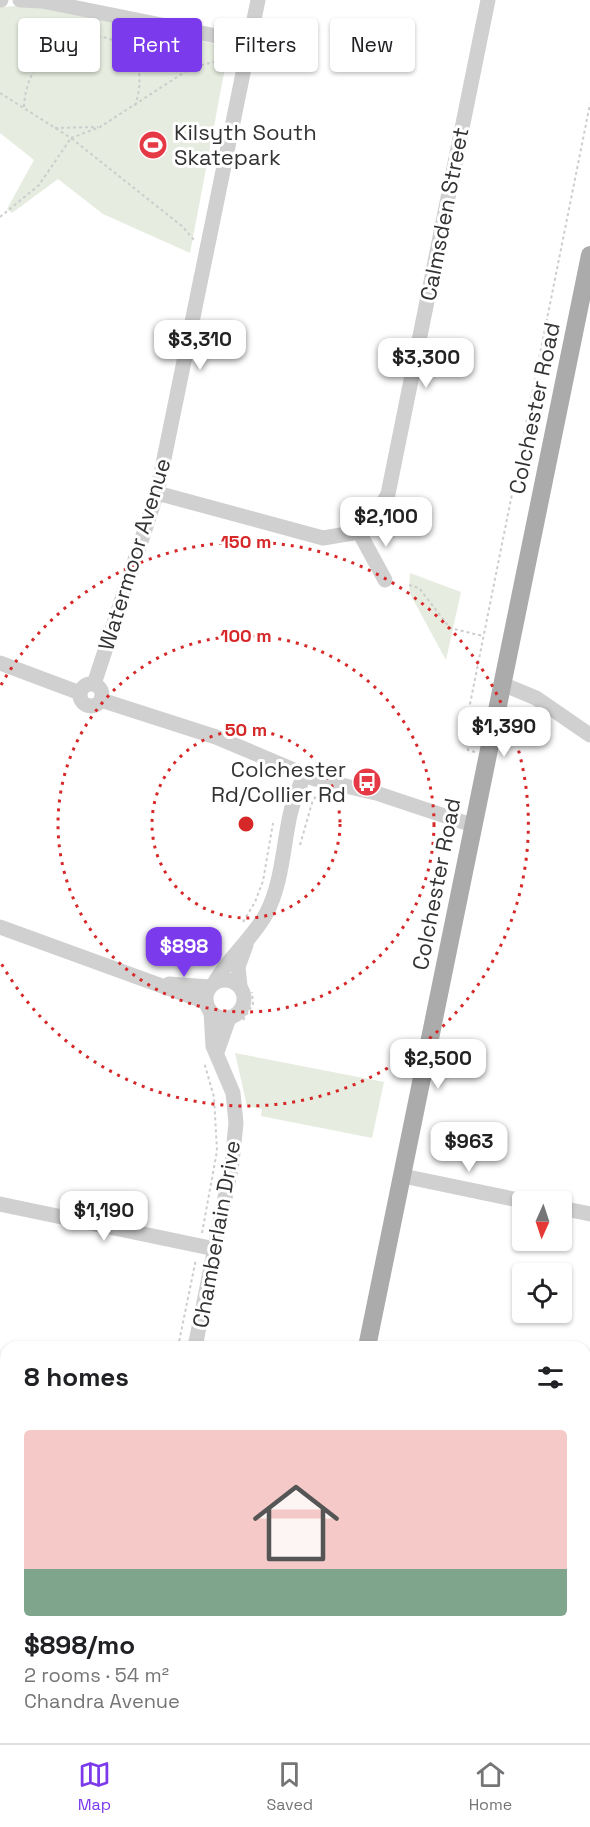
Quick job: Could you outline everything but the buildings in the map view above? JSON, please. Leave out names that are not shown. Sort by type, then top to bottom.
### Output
[{"type":"main road","name":"Colchester Road","points":[[368,1341],[472,825],[584,319],[590,255]]},
{"type":"street","points":[[20,0],[54,3],[214,35]]},
{"type":"street","name":"Watermoor Avenue","points":[[255,18],[258,0]]},
{"type":"street","name":"Calmsden Street","points":[[359,532],[376,515],[388,494],[488,0]]},
{"type":"street","name":"Watermoor Avenue","points":[[94,684],[157,493],[245,72]]},
{"type":"street","points":[[157,493],[323,538],[359,532],[385,580]]},
{"type":"street","points":[[0,663],[80,693]]},
{"type":"street","points":[[94,684],[102,692],[101,700],[93,706],[87,706],[80,698],[80,693],[84,687],[94,684]]},
{"type":"street","points":[[502,684],[536,698],[590,735]]},
{"type":"street","points":[[101,700],[216,737],[304,775],[376,793],[472,825]]},
{"type":"street","points":[[211,995],[228,960],[248,940],[266,914],[276,887],[291,811],[304,775]]},
{"type":"street","points":[[0,927],[151,982],[211,995],[234,1020]]},
{"type":"street","points":[[217,1052],[243,1005],[245,986],[238,967],[248,940]]},
{"type":"street","points":[[211,995],[229,980],[245,986]]},
{"type":"street","name":"Chamberlain Drive","points":[[196,1341],[232,1163],[236,1123],[233,1093],[211,1035],[211,995]]},
{"type":"street","points":[[403,1176],[512,1199]]},
{"type":"street","points":[[0,1204],[215,1249]]},
{"type":"street","points":[[572,1210],[590,1214]]},
{"type":"path","points":[[24,107],[28,83],[34,72],[49,54],[65,41],[79,36],[95,36],[112,42]]},
{"type":"path","points":[[0,217],[39,185],[71,138],[100,127],[190,68],[214,62]]},
{"type":"path","points":[[135,106],[141,88],[139,72]]},
{"type":"path","points":[[0,93],[71,138],[183,228],[208,256]]},
{"type":"path","points":[[468,750],[464,734],[590,104]]},
{"type":"path","points":[[52,128],[100,127]]},
{"type":"path","points":[[409,585],[419,588],[450,628],[483,636]]},
{"type":"path","points":[[299,846],[317,794]]},
{"type":"path","points":[[234,1020],[252,1004],[245,986]]},
{"type":"shaded area","points":[[0,7],[50,8],[96,18],[18,18],[18,72],[100,72],[100,19],[112,22],[112,72],[202,72],[202,41],[214,44],[214,72],[224,72],[190,253],[103,214],[58,179],[12,213],[7,209],[34,160],[0,133]]},
{"type":"shaded area","points":[[410,573],[461,592],[446,660],[409,592]]},
{"type":"shaded area","points":[[235,1053],[384,1082],[372,1138],[261,1116],[262,1109],[247,1106]]},
{"type":"place","name":"Kilsyth South Skatepark","points":[[153,145]]},
{"type":"place","name":"Colchester Rd/Collier Rd","points":[[367,782]]}]
